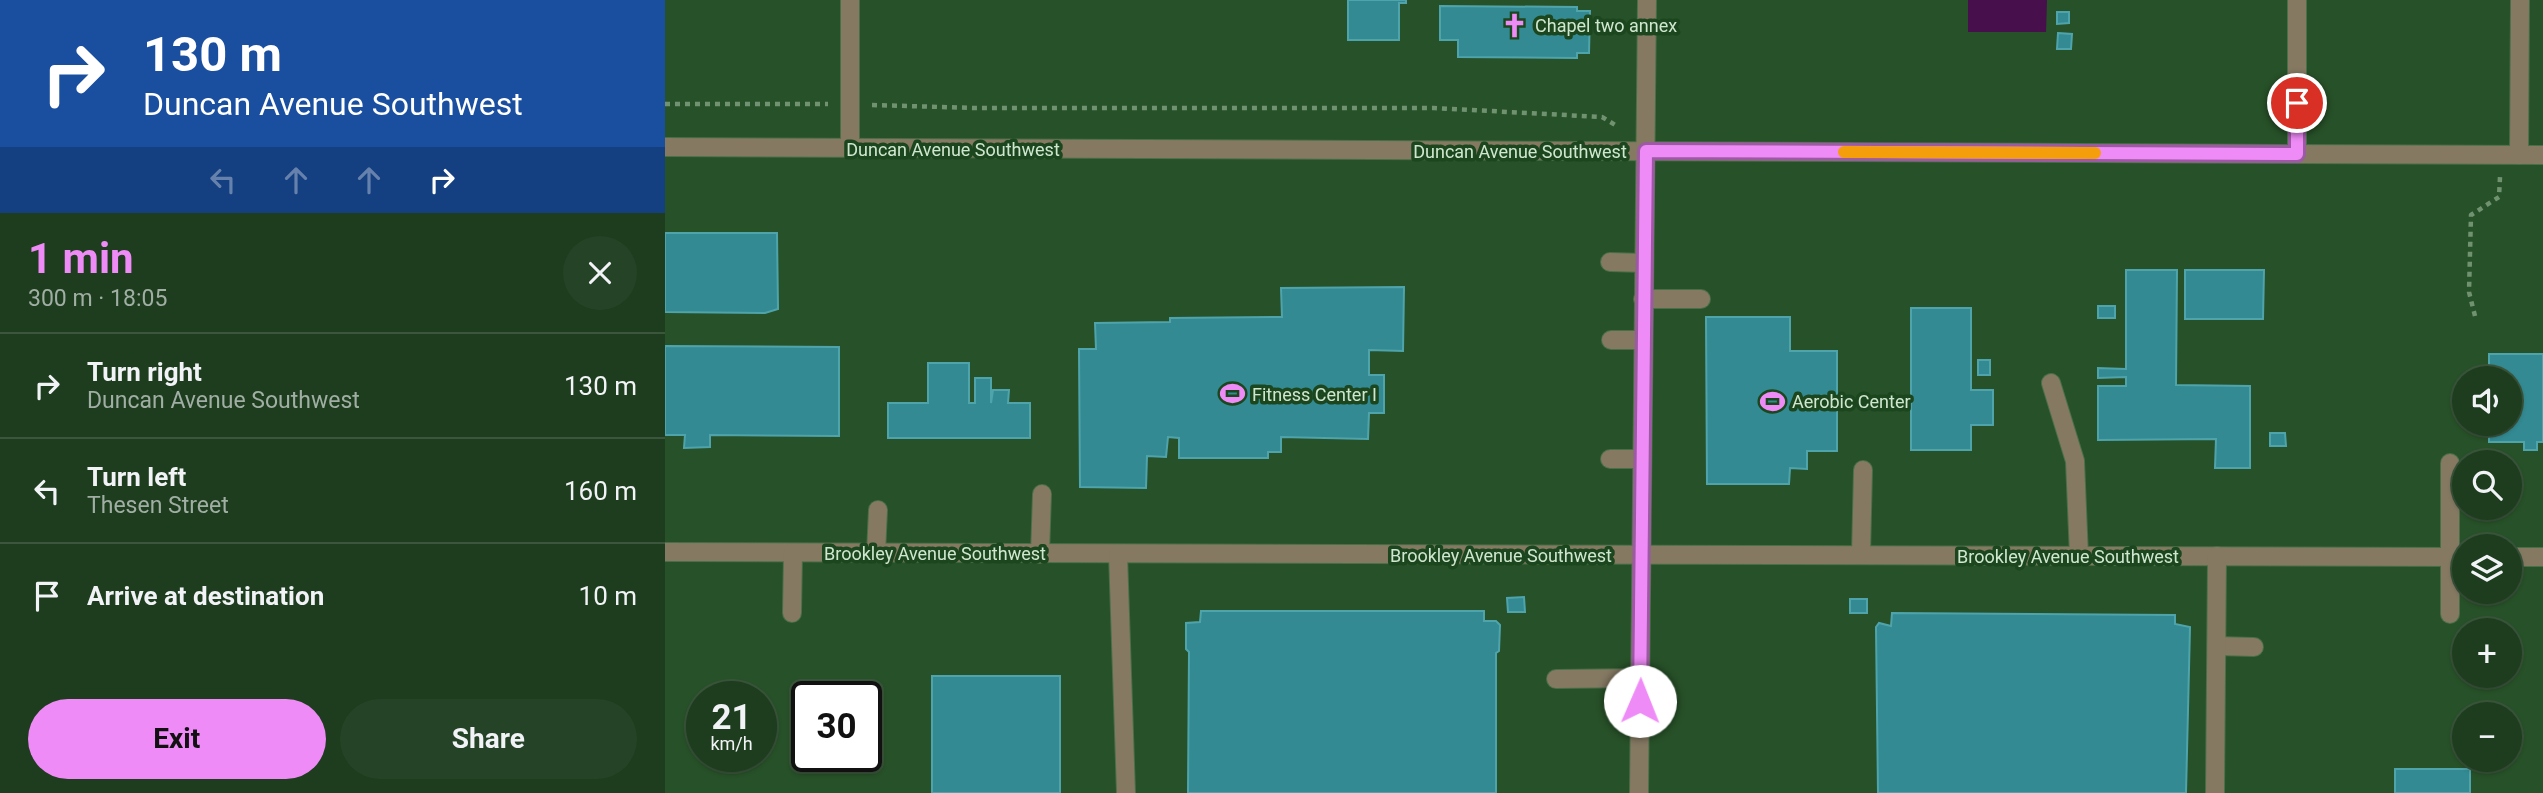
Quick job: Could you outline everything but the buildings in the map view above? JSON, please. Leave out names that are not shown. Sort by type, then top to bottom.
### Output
[{"type":"street","points":[[850,0],[850,148]]},
{"type":"street","points":[[1639,793],[1647,0]]},
{"type":"street","points":[[2297,0],[2297,154]]},
{"type":"street","points":[[2519,155],[2520,0]]},
{"type":"street","name":"Duncan Avenue Southwest","points":[[665,148],[2543,155]]},
{"type":"street","points":[[1610,262],[1644,263]]},
{"type":"street","points":[[1643,299],[1701,299]]},
{"type":"street","points":[[1611,340],[1642,340]]},
{"type":"street","points":[[2051,383],[2075,461],[2079,556]]},
{"type":"street","points":[[1610,459],[1642,459]]},
{"type":"street","points":[[2450,463],[2456,534]]},
{"type":"street","points":[[1861,555],[1863,470]]},
{"type":"street","points":[[1040,554],[1042,494]]},
{"type":"street","points":[[876,553],[878,510]]},
{"type":"street","name":"Brookley Avenue Southwest","points":[[665,552],[2452,557]]},
{"type":"street","points":[[792,613],[793,553]]},
{"type":"street","points":[[1118,554],[1126,793]]},
{"type":"street","points":[[2215,793],[2217,556]]},
{"type":"street","points":[[2522,557],[2543,557]]},
{"type":"street","points":[[2450,614],[2452,600]]},
{"type":"street","points":[[2217,646],[2254,647]]},
{"type":"street","points":[[1556,679],[1640,678]]},
{"type":"path","points":[[665,104],[850,104],[976,108],[1434,108],[1602,117],[1617,126]]},
{"type":"path","points":[[2475,316],[2469,292],[2471,215],[2499,197],[2500,176]]},
{"type":"shaded area","points":[[1968,0],[2047,0],[2046,32],[1968,32]]},
{"type":"slow traffic","points":[[1844,152],[2095,153]]},
{"type":"place","name":"Chapel two annex","points":[[1515,25]]},
{"type":"place","name":"Fitness Center I","points":[[1232,394]]},
{"type":"place","name":"Aerobic Center","points":[[1772,401]]},
{"type":"route","points":[[1640,701],[1646,151],[2297,154],[2297,103]]}]
